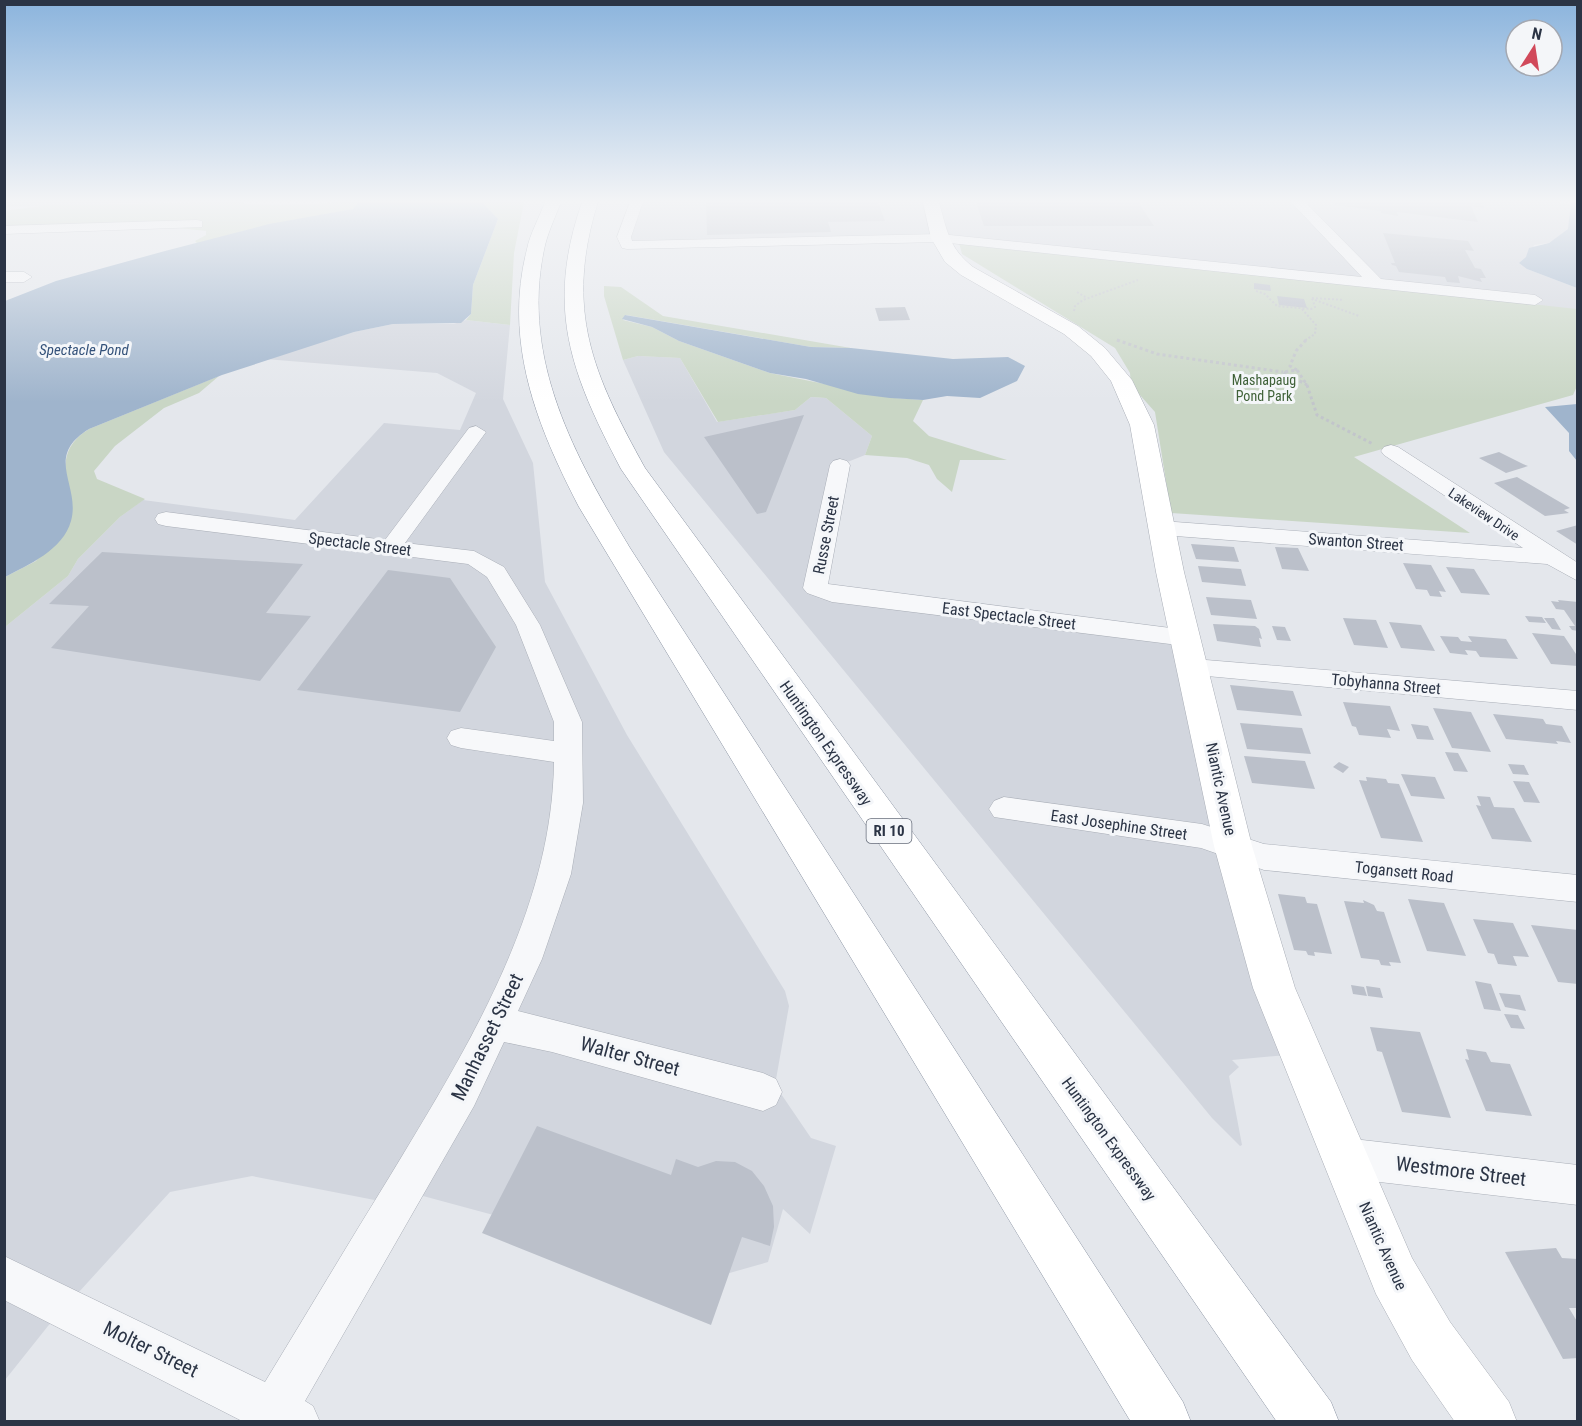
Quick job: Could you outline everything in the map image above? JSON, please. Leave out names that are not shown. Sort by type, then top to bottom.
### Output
[{"type":"main road","points":[[531,269],[527,323],[533,366],[544,404],[571,470],[616,548],[1163,1422]]},
{"type":"main road","name":"Huntington Expressway","points":[[573,269],[574,322],[585,366],[599,405],[633,469],[1311,1422]]},
{"type":"main road","name":"Niantic Avenue","points":[[964,269],[1071,330],[1098,352],[1121,380],[1142,425],[1161,528],[1233,846],[1274,988],[1381,1246],[1406,1297],[1448,1367],[1489,1422]]},
{"type":"street","points":[[1225,269],[1535,300]]},
{"type":"street","points":[[1362,269],[1378,285]]},
{"type":"street","points":[[4,278],[24,277]]},
{"type":"street","points":[[390,548],[476,432]]},
{"type":"street","name":"Lakeview Drive","points":[[1383,448],[1578,574]]},
{"type":"street","name":"Russe Street","points":[[832,594],[815,588],[840,465]]},
{"type":"street","name":"Spectacle Street","points":[[166,519],[474,558],[496,572],[523,618]]},
{"type":"street","name":"Swanton Street","points":[[1161,528],[1550,557]]},
{"type":"street","name":"East Spectacle Street","points":[[832,594],[1190,653]]},
{"type":"street","name":"Manhasset Street","points":[[279,1418],[461,1093],[496,1024],[525,959],[555,874],[568,803],[570,754],[568,722],[523,618]]},
{"type":"street","name":"Tobyhanna Street","points":[[1190,653],[1578,701]]},
{"type":"street","points":[[461,738],[570,754]]},
{"type":"street","name":"East Josephine Street","points":[[1004,809],[1202,836],[1233,846]]},
{"type":"street","name":"Togansett Road","points":[[1233,846],[1264,857],[1578,889]]},
{"type":"street","name":"Walter Street","points":[[496,1024],[552,1035],[763,1092]]},
{"type":"street","name":"Westmore Street","points":[[1345,1158],[1578,1185]]},
{"type":"street","name":"Molter Street","points":[[4,1277],[279,1418]]},
{"type":"path","points":[[1074,313],[1078,302],[1138,280]]},
{"type":"path","points":[[1077,292],[1088,298]]},
{"type":"path","points":[[1265,294],[1277,306],[1302,309],[1315,307],[1312,298],[1359,316]]},
{"type":"path","points":[[1302,309],[1316,325],[1315,334],[1302,341],[1290,366],[1297,370],[1307,385],[1317,415],[1383,448]]},
{"type":"path","points":[[1111,336],[1154,351],[1283,372],[1297,370]]},
{"type":"path","points":[[1283,372],[1307,385]]},
{"type":"shaded area","points":[[1202,269],[1527,269],[1577,288],[1577,313]]},
{"type":"shaded area","points":[[466,320],[510,325],[503,399],[533,463],[545,582],[627,735],[785,991],[789,1006],[775,1085],[811,1138],[836,1146],[810,1234],[783,1209],[768,1262],[719,1276],[412,1193],[390,1203],[252,1176],[170,1192],[48,1326],[5,1380],[5,627],[68,576],[78,559],[120,517],[143,500],[295,520],[384,423],[460,430],[476,393],[437,373],[265,359],[354,332],[393,324],[454,324]]},
{"type":"shaded area","points":[[638,356],[680,358],[717,422],[795,410],[811,397],[826,398],[872,436],[865,455],[845,463],[815,588],[1186,634],[1298,1054],[1232,1060],[1239,1067],[1229,1076],[1242,1145],[1240,1146],[1212,1118],[664,452],[623,360]]},
{"type":"green space","points":[[479,269],[513,269],[510,325],[466,320],[471,314],[473,285]]},
{"type":"green space","name":"Mashapaug Pond Park","points":[[986,269],[1198,269],[1577,309],[1577,386],[1573,395],[1354,457],[1470,533],[1171,513],[1155,412],[1131,385],[1130,373],[1115,348]]},
{"type":"green space","points":[[604,286],[621,287],[663,316],[851,348],[811,347],[626,315],[623,320],[652,327],[679,341],[770,373],[895,398],[923,400],[913,421],[929,436],[1007,460],[960,460],[952,492],[937,479],[929,465],[907,458],[865,455],[872,436],[826,398],[811,397],[795,410],[718,422],[680,358],[638,356],[623,360],[604,296]]},
{"type":"green space","points":[[219,376],[199,393],[164,408],[115,446],[94,471],[97,479],[145,499],[120,517],[78,559],[68,576],[5,627],[5,577],[36,561],[72,511],[67,487],[66,465],[67,455],[78,437],[89,429]]},
{"type":"water","name":"Spectacle Pond","points":[[101,269],[479,269],[473,285],[471,314],[461,323],[393,324],[354,332],[222,375],[89,429],[75,440],[68,450],[66,472],[73,508],[67,531],[61,540],[44,555],[5,577],[5,301],[56,281]]},
{"type":"water","points":[[1527,269],[1577,269],[1577,288]]},
{"type":"water","points":[[625,315],[811,347],[851,348],[953,359],[1008,357],[1025,366],[1017,381],[980,398],[947,396],[923,400],[858,394],[806,379],[770,373],[679,341],[652,327],[622,319]]},
{"type":"water","points":[[1578,404],[1577,461],[1569,451],[1569,433],[1545,407]]},
{"type":"building","points":[[1397,269],[1478,269],[1481,269],[1486,278],[1480,278],[1482,282],[1458,276],[1460,283],[1447,282],[1445,277],[1399,272]]},
{"type":"building","points":[[1254,283],[1270,285],[1271,291],[1254,289]]},
{"type":"building","points":[[1277,296],[1304,299],[1307,308],[1279,305]]},
{"type":"building","points":[[905,307],[910,320],[879,321],[875,308]]},
{"type":"building","points":[[804,415],[766,512],[757,514],[704,437]]},
{"type":"building","points":[[1499,452],[1528,466],[1506,473],[1479,458]]},
{"type":"building","points":[[1517,477],[1570,508],[1564,510],[1569,513],[1545,516],[1494,483]]},
{"type":"building","points":[[1578,525],[1578,545],[1556,531]]},
{"type":"building","points":[[1191,544],[1234,547],[1239,562],[1196,559]]},
{"type":"building","points":[[1275,547],[1298,548],[1309,571],[1282,569]]},
{"type":"building","points":[[102,552],[303,564],[266,613],[311,616],[260,681],[51,648],[89,606],[49,604]]},
{"type":"building","points":[[1403,563],[1431,565],[1446,592],[1439,591],[1442,597],[1430,596],[1427,590],[1416,589]]},
{"type":"building","points":[[1198,566],[1241,569],[1246,586],[1202,582]]},
{"type":"building","points":[[1446,567],[1474,569],[1490,595],[1461,593]]},
{"type":"building","points":[[388,570],[450,578],[496,647],[460,712],[297,690]]},
{"type":"building","points":[[1206,597],[1251,600],[1257,619],[1211,615]]},
{"type":"building","points":[[1558,600],[1578,602],[1578,631],[1572,630],[1569,626],[1575,626],[1564,610],[1556,609],[1551,601],[1559,602]]},
{"type":"building","points":[[1525,616],[1542,617],[1546,623],[1529,622]]},
{"type":"building","points":[[1343,618],[1376,620],[1388,648],[1354,645]]},
{"type":"building","points":[[1544,618],[1554,618],[1561,630],[1552,629]]},
{"type":"building","points":[[1389,622],[1421,625],[1435,651],[1401,648]]},
{"type":"building","points":[[1213,624],[1255,626],[1259,629],[1262,639],[1259,638],[1261,647],[1217,641]]},
{"type":"building","points":[[1272,626],[1285,627],[1291,641],[1277,640]]},
{"type":"building","points":[[1532,633],[1564,636],[1578,657],[1578,666],[1551,664]]},
{"type":"building","points":[[1440,636],[1458,637],[1461,641],[1472,642],[1468,636],[1506,639],[1518,659],[1480,657],[1476,651],[1465,650],[1468,655],[1450,653]]},
{"type":"building","points":[[1230,685],[1293,691],[1302,716],[1237,710]]},
{"type":"building","points":[[1343,702],[1390,706],[1400,731],[1387,729],[1391,738],[1359,735],[1356,727],[1352,726]]},
{"type":"building","points":[[1433,708],[1471,712],[1491,752],[1452,748]]},
{"type":"building","points":[[1493,714],[1543,719],[1546,724],[1562,726],[1571,743],[1506,739]]},
{"type":"building","points":[[1240,723],[1302,728],[1311,754],[1247,749]]},
{"type":"building","points":[[1411,724],[1428,726],[1434,740],[1417,739]]},
{"type":"building","points":[[1445,752],[1458,753],[1468,772],[1454,771]]},
{"type":"building","points":[[1244,756],[1305,761],[1315,789],[1252,783]]},
{"type":"building","points":[[1339,762],[1349,767],[1343,773],[1333,767]]},
{"type":"building","points":[[1508,764],[1524,765],[1529,775],[1513,774]]},
{"type":"building","points":[[1401,774],[1435,777],[1445,799],[1411,796]]},
{"type":"building","points":[[1366,777],[1386,779],[1388,783],[1399,784],[1423,842],[1381,838],[1359,780],[1367,781]]},
{"type":"building","points":[[1513,781],[1529,782],[1540,803],[1524,802]]},
{"type":"building","points":[[1477,796],[1490,797],[1494,807],[1514,808],[1532,842],[1492,839],[1476,805],[1481,806]]},
{"type":"building","points":[[1278,894],[1305,897],[1307,903],[1317,904],[1332,954],[1314,952],[1315,956],[1308,955],[1306,951],[1294,950]]},
{"type":"building","points":[[1408,899],[1444,903],[1466,956],[1427,951]]},
{"type":"building","points":[[1363,900],[1374,905],[1377,911],[1384,912],[1401,963],[1389,962],[1391,966],[1381,965],[1379,960],[1361,958],[1344,901],[1364,903]]},
{"type":"building","points":[[1473,919],[1513,923],[1529,957],[1513,956],[1517,966],[1498,964],[1494,954],[1488,953]]},
{"type":"building","points":[[1531,925],[1578,930],[1578,984],[1558,982]]},
{"type":"building","points":[[1475,981],[1491,984],[1501,1011],[1484,1009]]},
{"type":"building","points":[[1351,985],[1364,987],[1367,996],[1353,994]]},
{"type":"building","points":[[1366,986],[1380,988],[1383,998],[1368,996]]},
{"type":"building","points":[[1499,993],[1520,995],[1526,1011],[1505,1007]]},
{"type":"building","points":[[1504,1014],[1518,1015],[1525,1029],[1511,1028]]},
{"type":"building","points":[[1370,1027],[1420,1032],[1451,1118],[1402,1112],[1382,1052],[1377,1051]]},
{"type":"building","points":[[1466,1049],[1486,1052],[1491,1062],[1510,1064],[1532,1116],[1486,1111],[1465,1059],[1469,1060]]},
{"type":"building","points":[[537,1126],[671,1175],[676,1159],[698,1167],[716,1161],[735,1162],[752,1171],[764,1186],[773,1206],[774,1227],[770,1246],[742,1237],[711,1325],[482,1233]]},
{"type":"building","points":[[1556,1248],[1562,1258],[1578,1259],[1578,1308],[1569,1308],[1578,1323],[1578,1358],[1563,1359],[1505,1252]]}]
